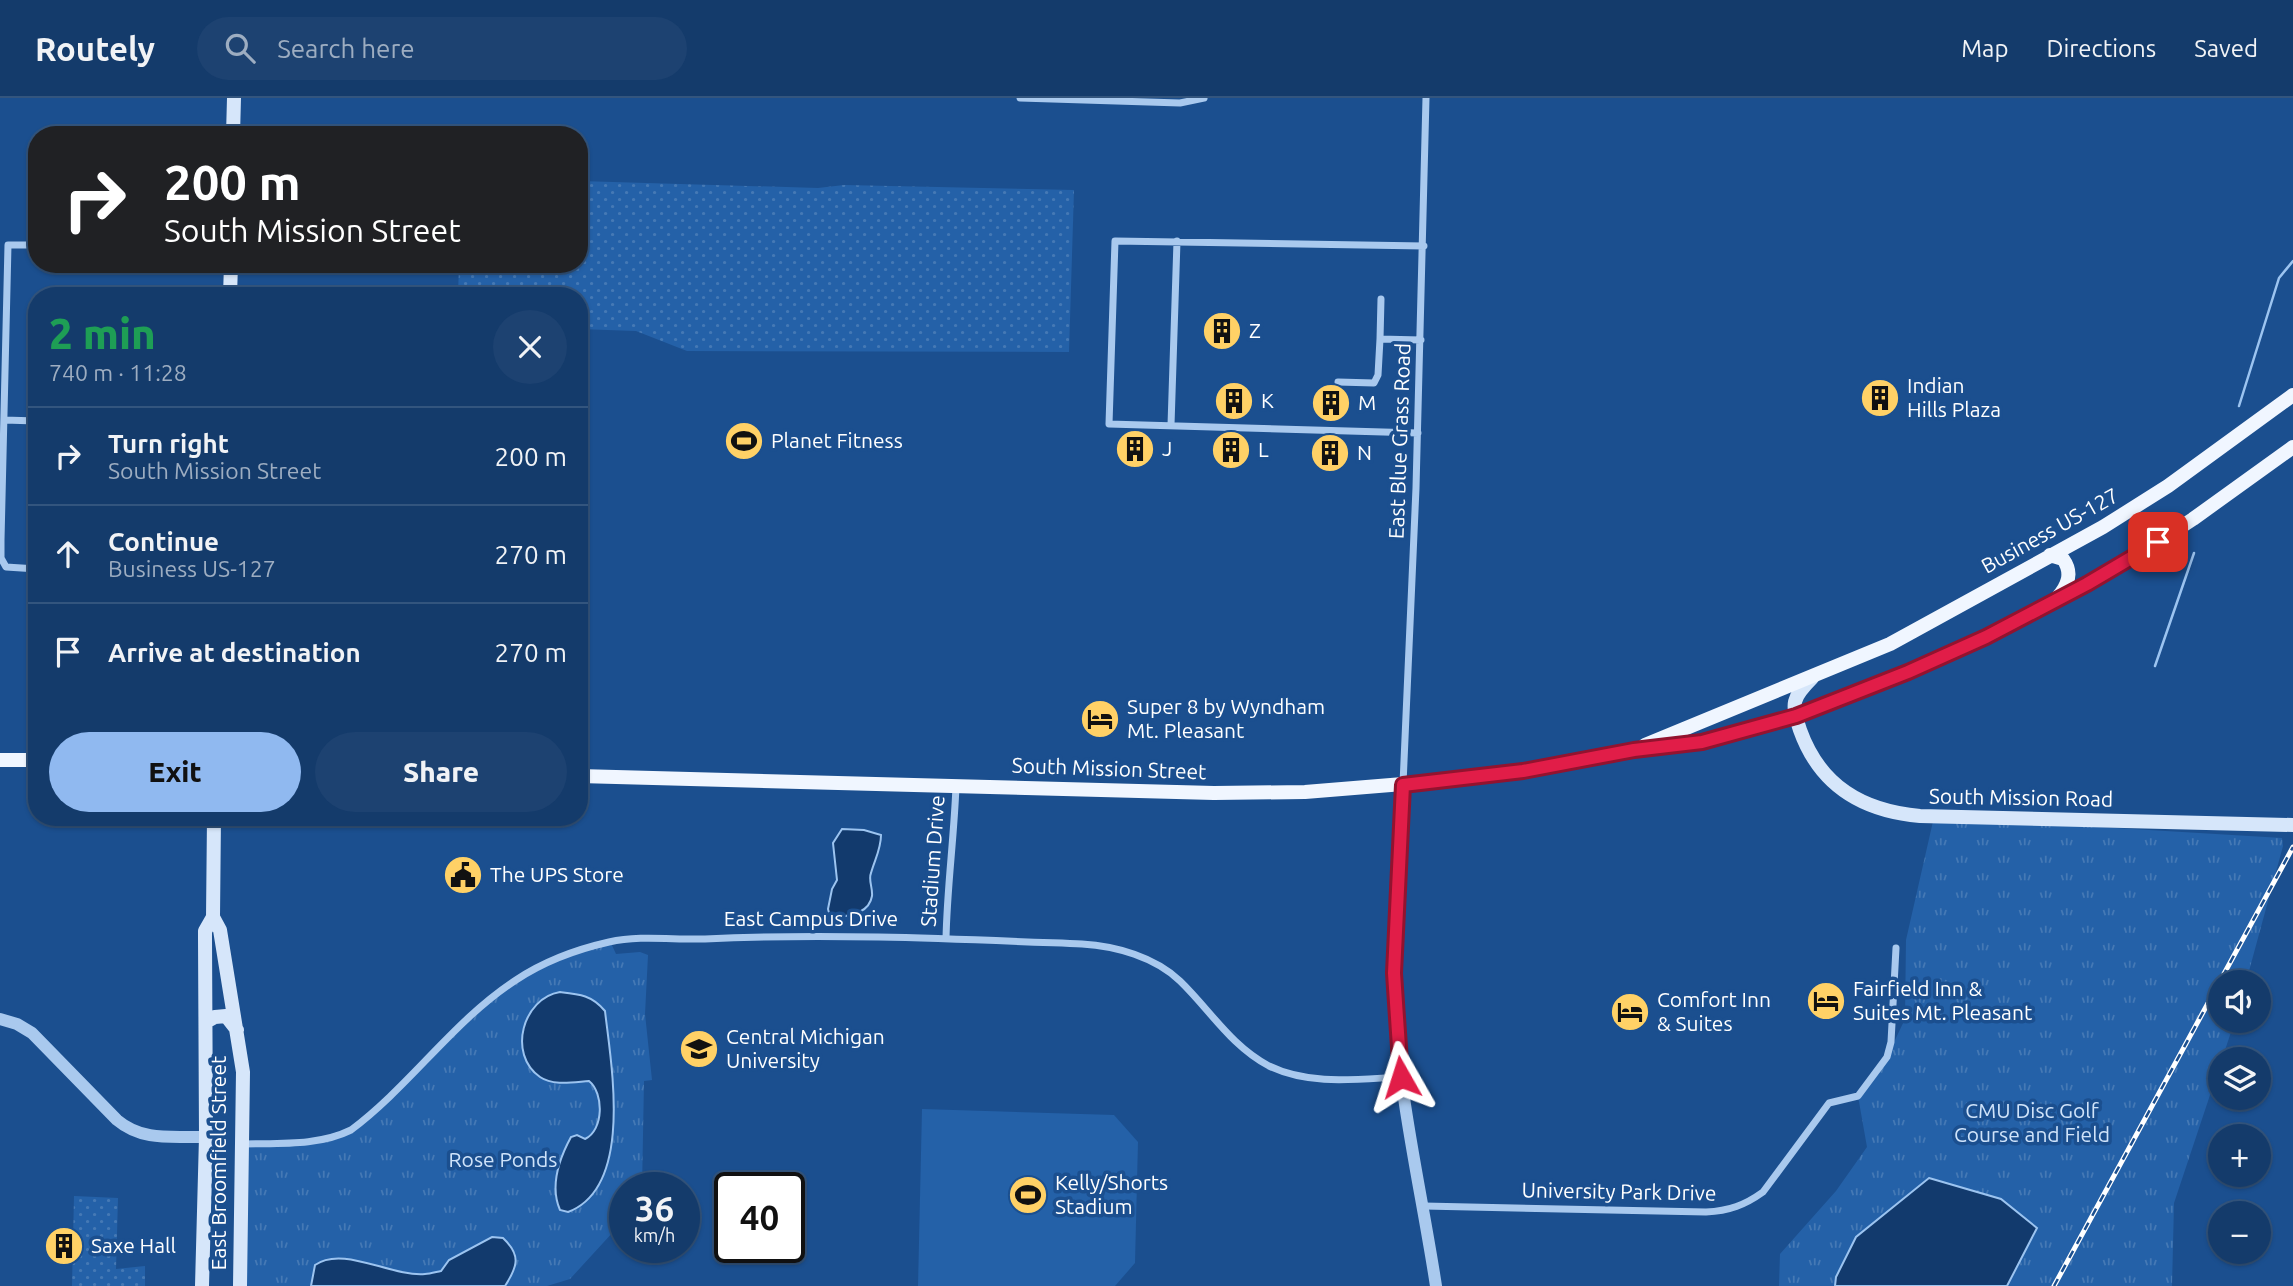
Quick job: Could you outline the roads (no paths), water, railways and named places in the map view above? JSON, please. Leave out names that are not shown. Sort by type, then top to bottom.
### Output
[{"type":"main road","points":[[233,126],[234,98]]},
{"type":"main road","name":"Business US-127","points":[[1812,678],[1890,644],[2103,527],[2168,486],[2293,395]]},
{"type":"main road","points":[[1812,678],[1796,696],[1796,716],[1930,662],[1986,637],[2054,601],[2140,554],[2293,447]]},
{"type":"main road","points":[[2050,555],[2063,559],[2068,569],[2068,579],[2054,601]]},
{"type":"main road","name":"South Mission Street","points":[[1634,750],[1812,678]]},
{"type":"main road","name":"South Mission Street","points":[[588,776],[1214,793],[1305,792],[1403,785],[1523,771],[1634,750],[1702,742],[1796,716]]},
{"type":"main road","name":"South Mission Road","points":[[1796,716],[1804,742],[1822,772],[1846,793],[1888,811],[1920,816],[2292,825]]},
{"type":"main road","points":[[0,760],[28,760]]},
{"type":"main road","name":"East Broomfield Street","points":[[214,826],[213,917],[220,930],[243,1072],[240,1286]]},
{"type":"main road","name":"East Broomfield Street","points":[[202,1286],[206,1137],[205,931],[213,917]]},
{"type":"main road","points":[[206,1022],[215,1017],[226,1016],[238,1031]]},
{"type":"street","points":[[1020,98],[1180,103],[1204,98]]},
{"type":"street","name":"East Blue Grass Road","points":[[1403,785],[1418,433],[1426,98]]},
{"type":"street","points":[[1418,433],[1109,424],[1115,241],[1424,246]]},
{"type":"street","points":[[1171,425],[1177,241]]},
{"type":"street","points":[[28,246],[8,245],[1,558],[6,567],[28,568]]},
{"type":"street","points":[[1338,382],[1374,383],[1378,375],[1381,299]]},
{"type":"street","points":[[1380,340],[1421,340]]},
{"type":"street","points":[[4,420],[28,421]]},
{"type":"street","points":[[1403,785],[1394,973],[1401,1077],[1436,1286]]},
{"type":"street","name":"Stadium Drive","points":[[946,939],[947,889],[953,852],[956,786]]},
{"type":"street","name":"East Campus Drive","points":[[244,1144],[309,1142],[340,1136],[351,1130],[485,1002],[518,978],[576,951],[610,942],[642,939],[799,935],[1082,944],[1120,949],[1155,964],[1178,979],[1228,1035],[1250,1054],[1269,1065],[1306,1077],[1401,1077]]},
{"type":"street","name":"University Park Drive","points":[[1424,1206],[1706,1212],[1725,1211],[1754,1199],[1763,1192],[1829,1103],[1858,1097],[1886,1057],[1891,1042],[1896,948]]},
{"type":"street","points":[[0,1019],[17,1024],[32,1033],[132,1132],[144,1135],[206,1137]]},
{"type":"waterway","points":[[2239,406],[2279,278],[2293,261]]},
{"type":"waterway","points":[[2155,666],[2194,553]]},
{"type":"railway","points":[[2054,1286],[2293,847]]},
{"type":"place","name":"Z","points":[[1222,331]]},
{"type":"place","name":"Indian Hills Plaza","points":[[1880,398]]},
{"type":"place","name":"K","points":[[1234,401]]},
{"type":"place","name":"M","points":[[1331,403]]},
{"type":"place","name":"Planet Fitness","points":[[744,441]]},
{"type":"place","name":"J","points":[[1135,449]]},
{"type":"place","name":"L","points":[[1231,450]]},
{"type":"place","name":"N","points":[[1330,453]]},
{"type":"place","name":"Super 8 by Wyndham Mt. Pleasant","points":[[1100,719]]},
{"type":"place","name":"The UPS Store","points":[[463,875]]},
{"type":"place","name":"Fairfield Inn & Suites Mt. Pleasant","points":[[1826,1001]]},
{"type":"place","name":"Comfort Inn & Suites","points":[[1630,1012]]},
{"type":"place","name":"Central Michigan University","points":[[699,1049]]},
{"type":"place","name":"Kelly/Shorts Stadium","points":[[1028,1195]]},
{"type":"place","name":"Saxe Hall","points":[[64,1246]]},
{"type":"park label","name":"CMU Disc Golf Course and Field","points":[[2032,1123]]},
{"type":"park label","name":"Rose Ponds","points":[[503,1160]]}]
